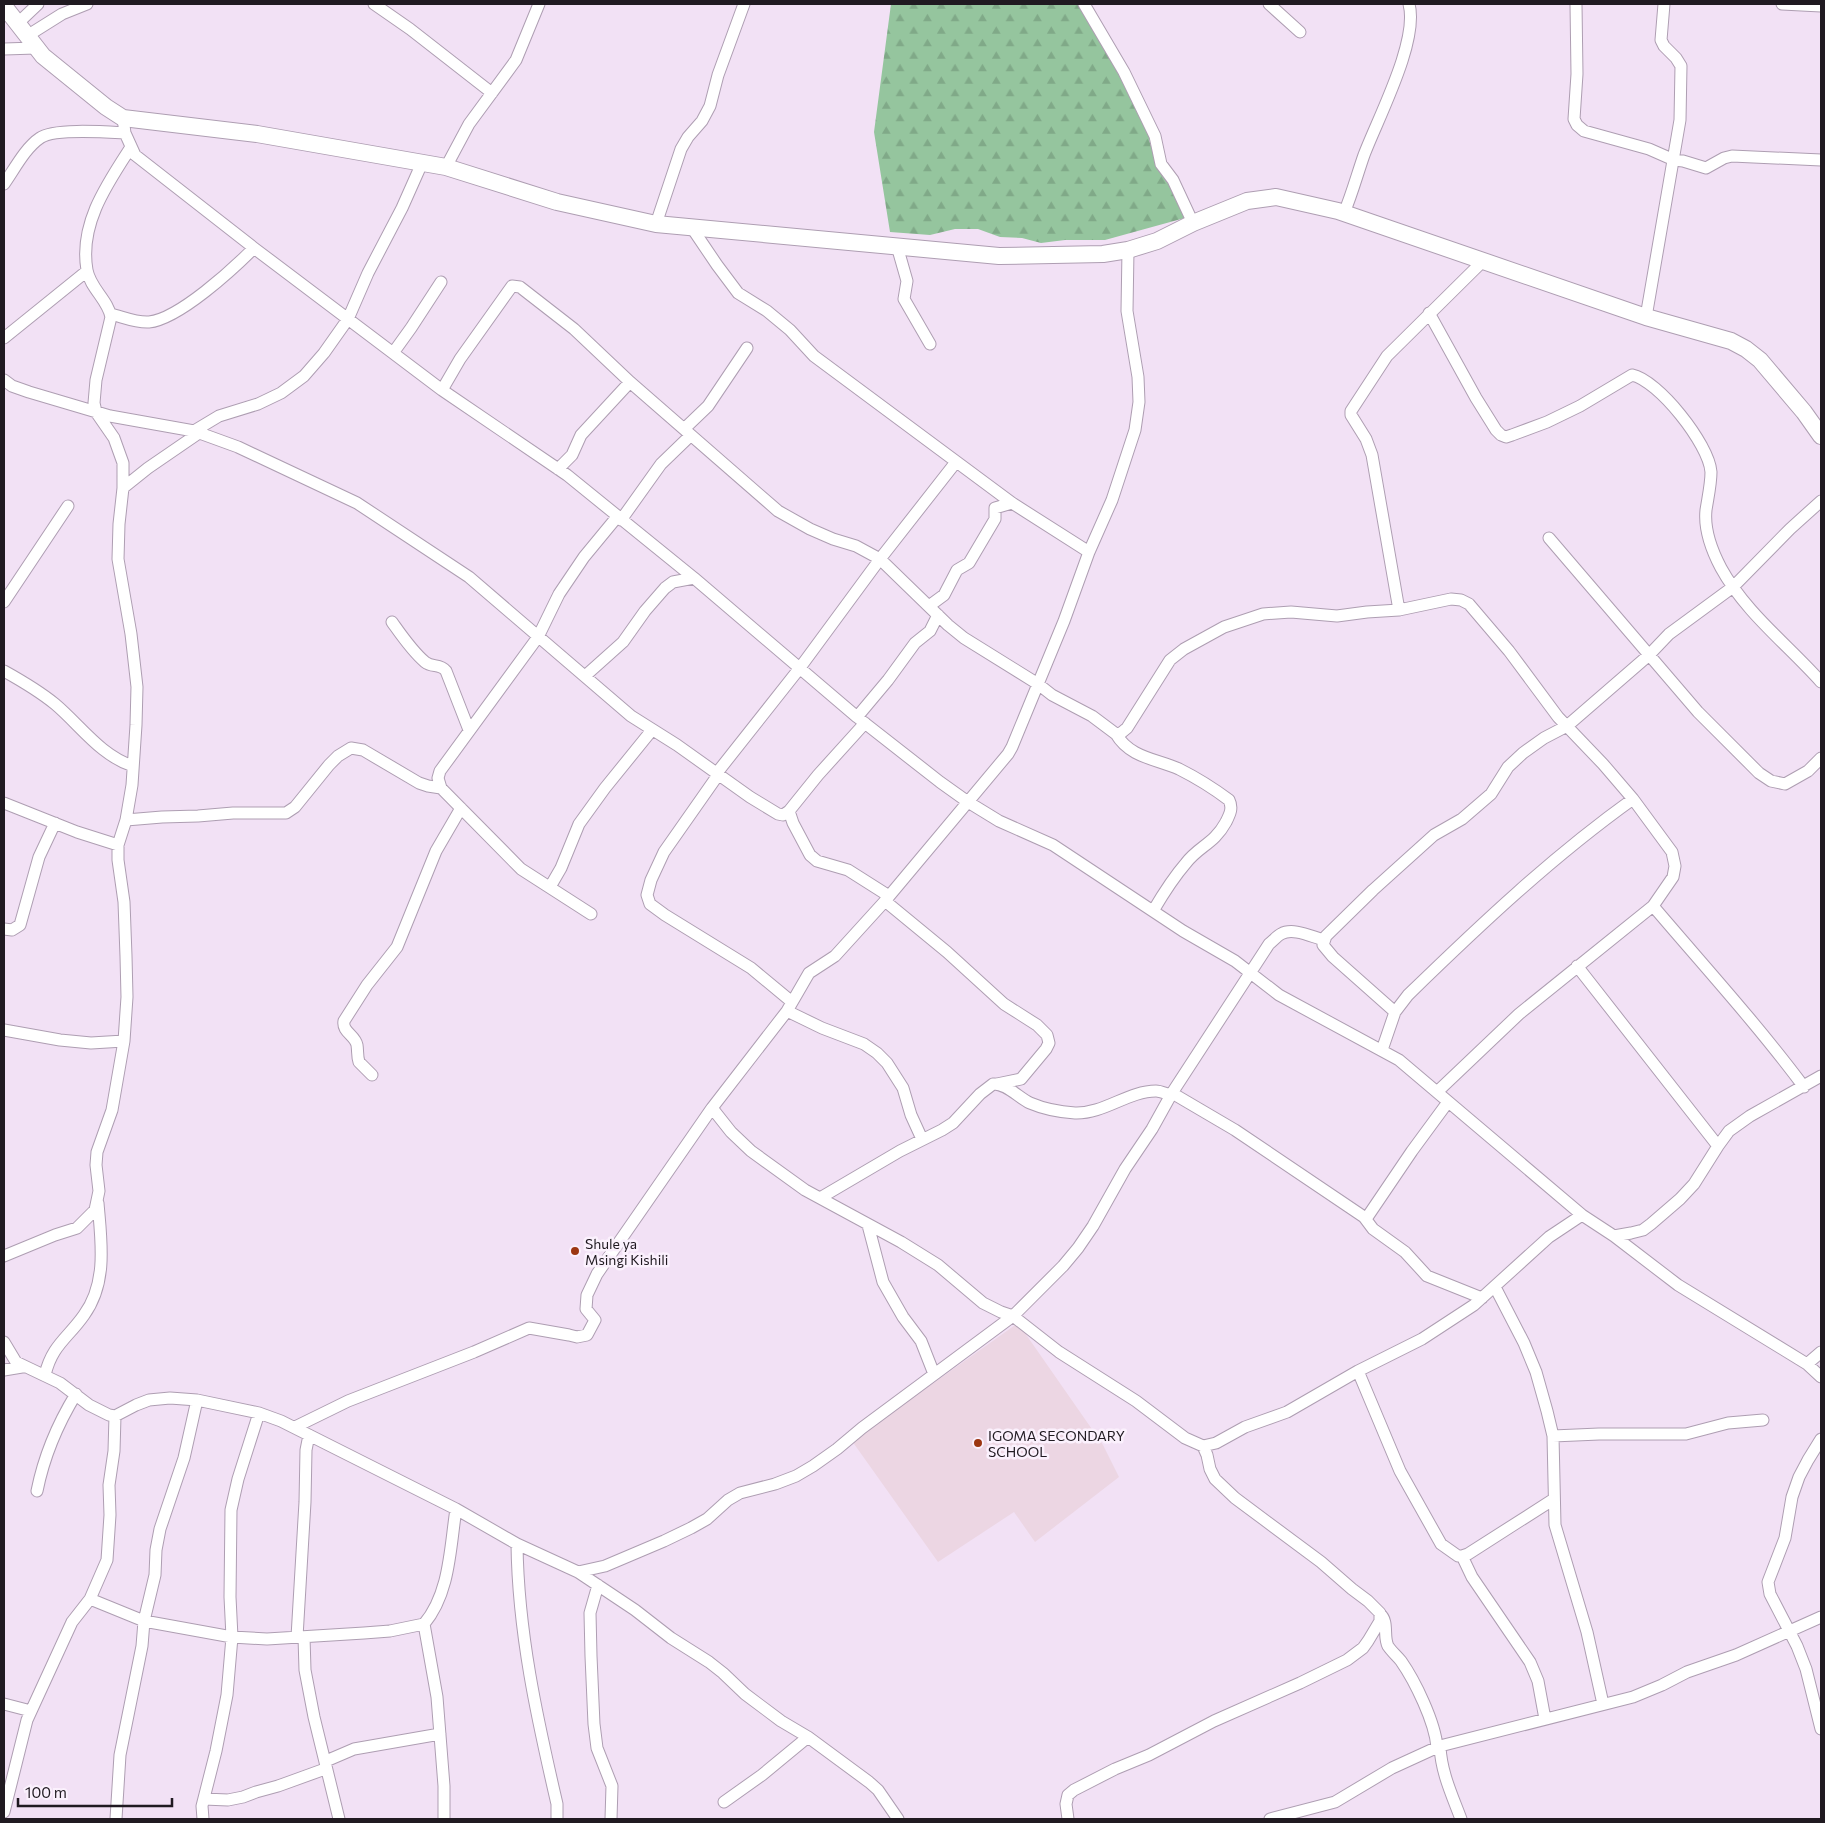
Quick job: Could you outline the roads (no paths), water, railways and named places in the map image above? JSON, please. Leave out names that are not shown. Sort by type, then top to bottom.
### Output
[{"type":"main road","points":[[4,6],[43,56],[106,107],[124,125],[257,134],[446,167],[557,202],[656,224],[999,256],[1095,254],[1128,250],[1157,241],[1193,223],[1247,202],[1276,197],[1344,213],[1646,317],[1731,341],[1746,349],[1760,360],[1784,387],[1821,436]]},
{"type":"street","points":[[27,36],[38,4]]},
{"type":"street","points":[[4,49],[56,18],[87,4]]},
{"type":"street","points":[[374,4],[410,29],[492,93]]},
{"type":"street","points":[[446,167],[469,124],[516,60],[539,4]]},
{"type":"street","points":[[656,224],[681,149],[702,121],[710,106],[718,75],[744,4]]},
{"type":"street","points":[[1084,4],[1124,72],[1155,136],[1161,164],[1173,180],[1193,223]]},
{"type":"street","points":[[1269,4],[1300,32]]},
{"type":"street","points":[[1344,213],[1364,155],[1404,53],[1411,25],[1409,4]]},
{"type":"street","points":[[1576,4],[1577,74],[1574,119],[1577,125],[1584,131],[1650,149],[1674,160],[1684,160],[1706,168],[1724,158],[1732,156],[1821,160]]},
{"type":"street","points":[[1646,317],[1680,120],[1682,72],[1680,62],[1664,46],[1661,40],[1664,4]]},
{"type":"street","points":[[1782,4],[1821,6]]},
{"type":"street","points":[[4,184],[28,150],[44,135],[98,132],[124,125],[135,154],[254,248],[442,390],[558,469],[694,578],[911,760],[968,802],[999,820],[1053,845],[1153,911],[1235,961],[1279,994],[1399,1060],[1582,1215],[1614,1236],[1678,1285],[1807,1364],[1821,1377]]},
{"type":"street","points":[[45,1375],[52,1354],[85,1314],[93,1300],[100,1280],[102,1263],[97,1152],[112,1110],[124,1041],[127,997],[126,956],[124,902],[118,860],[118,845],[126,820],[132,785],[137,687],[132,634],[118,559],[123,463],[109,428],[96,412],[94,403],[96,380],[111,322],[111,314],[87,272],[88,229],[91,216],[131,147]]},
{"type":"street","points":[[123,488],[219,416],[258,404],[281,393],[304,376],[324,353],[348,319],[368,272],[402,208],[422,163]]},
{"type":"street","points":[[692,228],[717,266],[738,293],[767,311],[800,339],[814,356],[1012,503],[1089,552]]},
{"type":"street","points":[[897,246],[907,281],[904,299],[930,344]]},
{"type":"street","points":[[111,314],[149,322],[161,318],[177,310],[204,291],[236,266],[254,248]]},
{"type":"street","points":[[294,1427],[348,1401],[474,1352],[529,1328],[570,1335],[577,1338],[587,1335],[594,1320],[586,1309],[590,1286],[712,1108],[790,1006],[809,973],[835,956],[887,898],[1008,754],[1064,621],[1089,552],[1112,500],[1135,430],[1139,402],[1138,377],[1127,311],[1128,250]]},
{"type":"street","points":[[1399,610],[1372,455],[1366,439],[1351,413],[1387,356],[1482,262]]},
{"type":"street","points":[[4,338],[87,272]]},
{"type":"street","points":[[393,353],[441,282]]},
{"type":"street","points":[[442,390],[453,370],[512,286],[516,285],[524,289],[574,330],[630,382],[778,511],[810,529],[856,546],[880,559],[964,638],[1038,684],[1052,696],[1092,716],[1116,734],[1125,746],[1134,752],[1178,768],[1197,778],[1229,800],[1231,804],[1230,814],[1221,831],[1188,860],[1153,911]]},
{"type":"street","points":[[1430,313],[1476,398],[1501,436],[1512,435],[1548,422],[1580,406],[1632,375],[1641,377],[1651,385],[1691,428],[1708,459],[1711,471],[1706,525],[1720,566],[1732,587],[1821,682]]},
{"type":"street","points":[[591,914],[521,870],[441,788],[438,778],[440,771],[469,730],[538,637],[559,594],[584,557],[619,518],[698,416],[708,406],[747,348]]},
{"type":"street","points":[[558,469],[572,455],[581,435],[630,382]]},
{"type":"street","points":[[7,386],[96,412],[197,432],[238,447],[357,503],[456,568],[494,597],[625,711],[677,745],[717,775],[782,815],[789,811],[861,720],[915,643],[930,631],[938,615]]},
{"type":"street","points":[[922,1140],[911,1115],[903,1088],[888,1063],[877,1053],[864,1044],[822,1028],[790,1006],[751,968],[665,915],[650,904],[647,896],[651,880],[664,852],[717,775],[880,559],[956,462]]},
{"type":"street","points":[[1395,1012],[1333,957],[1323,945],[1324,940],[1373,890],[1434,835],[1462,819],[1491,794],[1508,767],[1544,738],[1567,726],[1649,655],[1669,634],[1732,587],[1821,501]]},
{"type":"street","points":[[929,606],[944,595],[957,570],[969,563],[994,519],[994,508],[1012,503]]},
{"type":"street","points":[[4,602],[68,506]]},
{"type":"street","points":[[1549,538],[1698,712],[1759,773],[1771,781],[1785,784],[1808,771],[1821,758]]},
{"type":"street","points":[[585,676],[623,642],[645,611],[665,588],[673,582],[694,578]]},
{"type":"street","points":[[1116,734],[1121,733],[1127,728],[1170,660],[1184,649],[1224,627],[1263,614],[1291,612],[1337,616],[1399,610],[1450,598],[1469,604],[1478,613],[1552,709],[1633,798],[1672,852],[1675,866],[1673,876],[1653,906],[1519,1014],[1437,1092]]},
{"type":"street","points":[[392,622],[404,639],[427,663],[444,668],[469,730]]},
{"type":"street","points":[[4,670],[35,689],[56,705],[115,758],[133,766]]},
{"type":"street","points":[[1027,710],[1038,702],[1052,696]]},
{"type":"street","points":[[550,887],[561,868],[579,824],[605,788],[652,730]]},
{"type":"street","points":[[126,820],[232,813],[286,813],[295,807],[329,765],[338,756],[351,748],[363,750],[419,783],[441,788]]},
{"type":"street","points":[[1382,1050],[1395,1012],[1414,989],[1537,873],[1588,831],[1633,798]]},
{"type":"street","points":[[4,803],[78,832],[118,845]]},
{"type":"street","points":[[372,1075],[359,1062],[357,1044],[345,1030],[344,1021],[367,985],[397,947],[436,852],[461,808]]},
{"type":"street","points":[[789,811],[793,823],[810,855],[817,861],[848,870],[887,898],[1004,1004],[1047,1034],[1049,1043],[1021,1079],[988,1087],[953,1123],[820,1198]]},
{"type":"street","points":[[4,929],[12,930],[20,926],[39,857],[55,823]]},
{"type":"street","points":[[1653,906],[1757,1028],[1804,1087]]},
{"type":"street","points":[[578,1572],[604,1566],[691,1528],[740,1493],[775,1484],[796,1476],[837,1449],[862,1428],[1013,1316],[1063,1266],[1078,1248],[1172,1094],[1269,944],[1280,934],[1296,932],[1324,940]]},
{"type":"street","points":[[1577,966],[1718,1146]]},
{"type":"street","points":[[4,1030],[60,1040],[91,1043],[124,1041]]},
{"type":"street","points":[[1614,1236],[1631,1234],[1642,1230],[1680,1199],[1694,1184],[1729,1131],[1750,1116],[1821,1076]]},
{"type":"street","points":[[997,1084],[1030,1103],[1050,1109],[1076,1113],[1090,1112],[1144,1093],[1158,1091],[1172,1094],[1235,1130],[1364,1217],[1373,1229],[1405,1252],[1427,1276],[1482,1298]]},
{"type":"street","points":[[1364,1217],[1368,1216],[1448,1102]]},
{"type":"street","points":[[712,1108],[730,1132],[751,1151],[805,1190],[901,1242],[938,1265],[973,1296],[987,1305],[1013,1316],[1059,1352],[1136,1401],[1185,1438],[1203,1446],[1216,1443],[1245,1427],[1287,1412],[1358,1371],[1422,1339],[1482,1298],[1548,1237],[1582,1215]]},
{"type":"street","points":[[4,1256],[77,1228],[95,1210],[98,1201]]},
{"type":"street","points":[[868,1225],[884,1282],[903,1317],[921,1342],[934,1374]]},
{"type":"street","points":[[1495,1287],[1521,1336],[1536,1372],[1553,1436],[1555,1525],[1587,1632],[1602,1704]]},
{"type":"street","points":[[4,1342],[12,1357],[22,1367],[45,1375],[60,1383],[89,1405],[109,1415],[115,1416],[136,1404],[158,1398],[197,1400],[259,1413],[281,1421],[456,1509],[517,1544],[578,1572],[635,1610],[671,1638],[709,1662],[745,1694],[781,1720],[808,1736],[874,1786],[898,1819]]},
{"type":"street","points":[[1807,1364],[1821,1352]]},
{"type":"street","points":[[4,1370],[22,1367]]},
{"type":"street","points":[[1358,1371],[1400,1471],[1441,1544],[1453,1554],[1462,1556],[1492,1540],[1554,1499]]},
{"type":"street","points":[[37,1491],[42,1465],[52,1439],[76,1394]]},
{"type":"street","points":[[116,1819],[120,1755],[142,1646],[144,1621],[155,1575],[156,1550],[160,1529],[184,1458],[197,1400]]},
{"type":"street","points":[[203,1819],[202,1806],[216,1751],[226,1695],[232,1638],[230,1597],[232,1510],[238,1479],[259,1413]]},
{"type":"street","points":[[4,1812],[27,1720],[72,1622],[90,1599],[108,1560],[110,1515],[108,1485],[114,1451],[115,1416]]},
{"type":"street","points":[[1553,1436],[1686,1434],[1728,1423],[1763,1420]]},
{"type":"street","points":[[309,1435],[306,1450],[300,1637],[314,1717],[338,1819]]},
{"type":"street","points":[[1821,1439],[1799,1477],[1792,1497],[1785,1538],[1768,1582],[1770,1594],[1806,1669],[1821,1729]]},
{"type":"street","points":[[1203,1446],[1214,1479],[1235,1498],[1321,1562],[1352,1589],[1368,1600],[1380,1613],[1384,1619],[1385,1638],[1388,1645],[1400,1660],[1432,1721],[1444,1774],[1461,1819]]},
{"type":"street","points":[[90,1599],[144,1621],[232,1638],[267,1639],[390,1631],[424,1624],[438,1605],[446,1578],[456,1509]]},
{"type":"street","points":[[517,1544],[519,1599],[528,1669],[557,1804],[557,1819]]},
{"type":"street","points":[[1462,1556],[1472,1577],[1530,1662],[1538,1681],[1545,1719]]},
{"type":"street","points":[[598,1585],[590,1613],[594,1724],[597,1748],[612,1786],[611,1819]]},
{"type":"street","points":[[1068,1819],[1066,1804],[1068,1795],[1074,1790],[1115,1769],[1149,1755],[1214,1721],[1347,1660],[1363,1648],[1368,1641],[1380,1621],[1380,1613]]},
{"type":"street","points":[[1270,1819],[1336,1802],[1392,1768],[1438,1746],[1640,1694],[1687,1672],[1736,1655],[1821,1617]]},
{"type":"street","points":[[424,1624],[437,1697],[444,1819]]},
{"type":"street","points":[[4,1704],[31,1711]]},
{"type":"street","points":[[204,1799],[228,1800],[243,1797],[278,1786],[326,1765],[354,1749],[440,1734]]},
{"type":"street","points":[[724,1802],[762,1775],[808,1736]]},
{"type":"place","name":"Shule ya Msingi Kishili","points":[[575,1251]]},
{"type":"place","name":"IGOMA SECONDARY SCHOOL","points":[[978,1443]]}]
